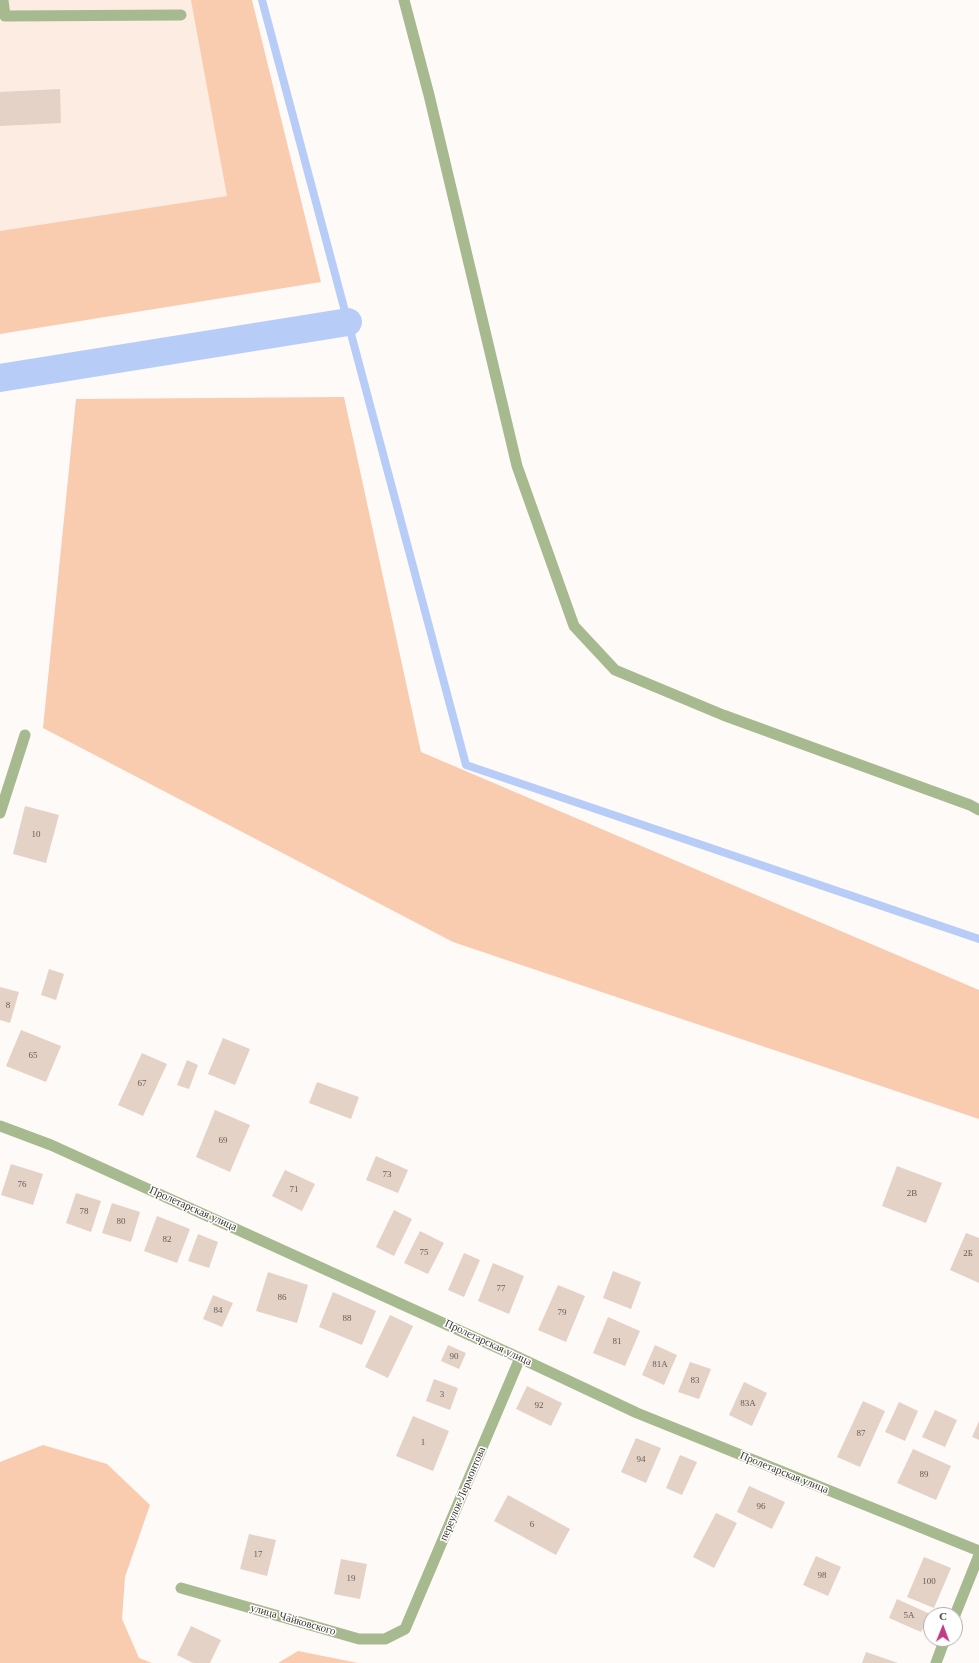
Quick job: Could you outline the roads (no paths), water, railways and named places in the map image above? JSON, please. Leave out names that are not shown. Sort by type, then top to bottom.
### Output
[{"type":"street","points":[[3,0],[2,16],[181,15]]},
{"type":"street","points":[[404,0],[429,96],[518,466],[574,626],[615,670],[723,715],[970,805],[979,810]]},
{"type":"street","points":[[0,813],[26,735]]},
{"type":"street","name":"Пролетарская улица","points":[[0,1126],[51,1145],[520,1358],[637,1413],[979,1551]]},
{"type":"street","name":"переулок Лермонтова","points":[[405,1629],[520,1358]]},
{"type":"street","points":[[958,1607],[979,1555]]},
{"type":"street","name":"улица Чайковского","points":[[182,1588],[360,1639],[384,1639],[405,1629]]},
{"type":"street","points":[[936,1663],[942,1647]]},
{"type":"waterway","points":[[262,0],[466,765],[979,939]]},
{"type":"waterway","points":[[0,378],[348,322]]}]
